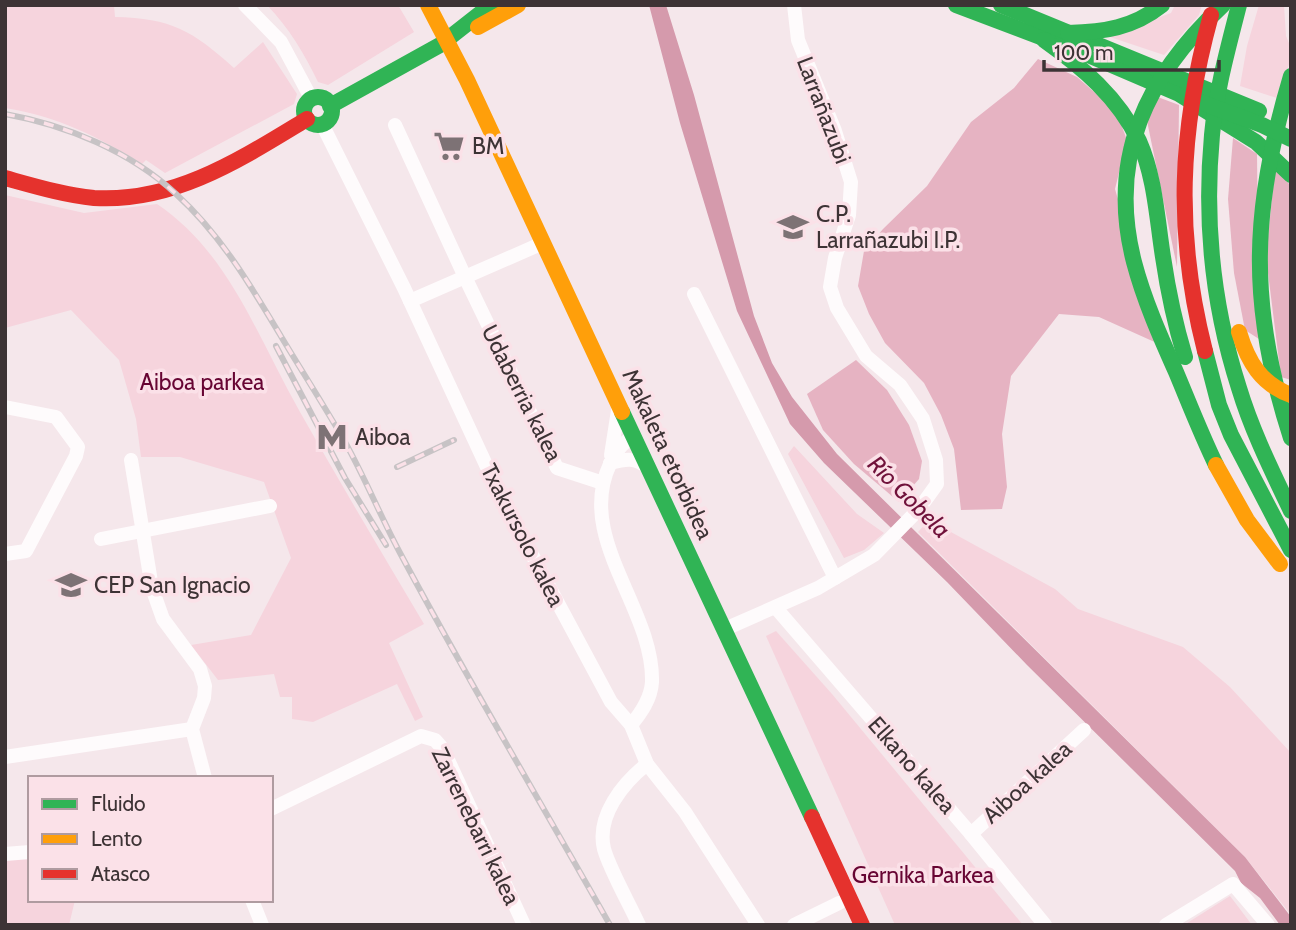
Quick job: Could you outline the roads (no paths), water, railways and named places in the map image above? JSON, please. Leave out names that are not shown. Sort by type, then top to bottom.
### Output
[{"type":"main road","name":"Makaleta etorbidea","points":[[428,5],[467,80],[862,925]]},
{"type":"main road","points":[[440,46],[491,5]]},
{"type":"main road","points":[[330,106],[518,5]]},
{"type":"main road","points":[[956,5],[1088,55],[1291,139]]},
{"type":"main road","points":[[1000,5],[1291,125]]},
{"type":"main road","points":[[1068,33],[1111,32],[1132,26],[1162,5]]},
{"type":"main road","points":[[1214,5],[1201,53],[1187,127],[1185,181],[1188,263],[1201,338],[1223,415],[1251,479],[1291,550]]},
{"type":"main road","points":[[1223,5],[1178,49],[1151,90],[1139,121],[1128,163],[1125,207],[1130,247],[1167,350],[1199,428],[1228,489],[1280,564]]},
{"type":"main road","points":[[1239,5],[1219,78],[1211,265],[1232,368],[1260,446],[1291,511]]},
{"type":"main road","points":[[1253,5],[1237,64],[1215,181],[1237,323],[1245,354],[1266,382],[1291,395]]},
{"type":"main road","points":[[1044,40],[1082,66],[1108,93],[1134,131],[1151,179],[1173,309],[1194,384],[1221,452],[1291,582]]},
{"type":"main road","points":[[1291,76],[1271,142],[1262,191],[1259,286],[1269,363],[1281,414],[1291,439]]},
{"type":"main road","points":[[1179,94],[1256,142],[1291,175]]},
{"type":"main road","points":[[5,178],[103,198],[136,197],[165,192],[192,183],[331,115],[330,106],[325,99],[311,98],[304,109],[314,122]]},
{"type":"street","points":[[245,5],[281,42],[311,98]]},
{"type":"street","name":"Larrañazubi","points":[[725,629],[776,608],[874,555],[919,509],[937,484],[936,460],[923,419],[900,385],[866,356],[836,308],[830,287],[835,258],[849,215],[851,182],[835,131],[798,40],[794,5]]},
{"type":"street","name":"Txakursolo kalea","points":[[314,122],[410,301],[500,495],[611,702],[631,725],[647,764],[685,812],[758,925]]},
{"type":"street","name":"Udaberria kalea","points":[[395,125],[464,277],[557,468],[603,483]]},
{"type":"street","points":[[410,301],[543,243]]},
{"type":"street","points":[[694,294],[835,578]]},
{"type":"street","points":[[610,463],[619,404]]},
{"type":"street","points":[[5,407],[56,417],[78,447],[76,456],[26,551],[5,554]]},
{"type":"street","points":[[631,725],[645,708],[652,683],[646,642],[608,545],[600,496],[610,463],[619,446],[634,436]]},
{"type":"street","points":[[610,463],[624,459],[638,460],[649,469]]},
{"type":"street","points":[[131,460],[152,588],[163,619],[200,669],[205,686],[204,698],[192,729],[204,776]]},
{"type":"street","points":[[101,539],[144,533],[270,506]]},
{"type":"street","name":"Elkano kalea","points":[[776,608],[971,834],[1045,925]]},
{"type":"street","points":[[5,757],[192,729]]},
{"type":"street","name":"Aiboa kalea","points":[[971,834],[1084,730]]},
{"type":"street","name":"Zarrenebarri kalea","points":[[273,808],[421,736],[435,740],[443,749],[524,925]]},
{"type":"street","points":[[639,925],[604,849],[603,832],[617,795],[647,764]]},
{"type":"street","points":[[5,854],[28,852]]},
{"type":"street","points":[[1166,925],[1233,884],[1268,925]]},
{"type":"street","points":[[253,902],[262,925]]},
{"type":"street","points":[[794,925],[839,903]]},
{"type":"railway","points":[[5,114],[74,133],[138,165],[176,194],[221,244],[259,299],[345,442],[424,598],[610,925]]},
{"type":"railway","points":[[276,346],[345,478],[386,545]]},
{"type":"railway","points":[[397,467],[454,440]]},
{"type":"place","name":"BM","points":[[449,146]]},
{"type":"place","name":"C.P. Larrañazubi I.P.","points":[[793,227]]},
{"type":"place","name":"Aiboa","points":[[332,437]]},
{"type":"place","name":"CEP San Ignacio","points":[[71,585]]},
{"type":"park label","name":"Aiboa parkea","points":[[202,382]]},
{"type":"park label","name":"Gernika Parkea","points":[[923,875]]},
{"type":"water label","name":"Río Gobela","points":[[909,497]]}]
